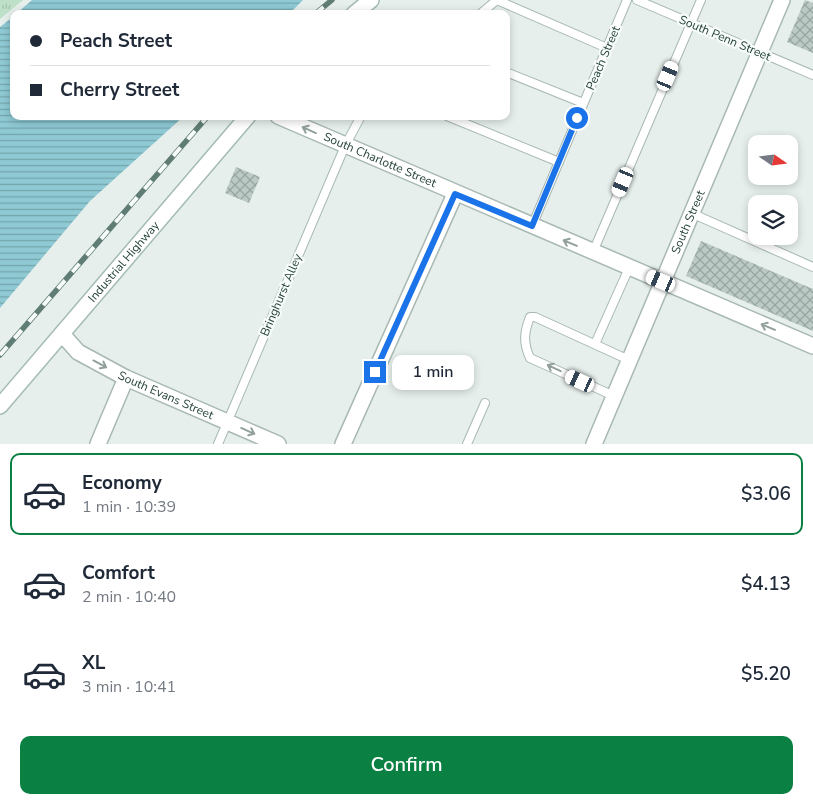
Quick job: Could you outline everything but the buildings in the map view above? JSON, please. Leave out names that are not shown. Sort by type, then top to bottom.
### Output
[{"type":"street","points":[[359,10],[371,0]]},
{"type":"street","name":"South Street","points":[[594,444],[661,281],[782,0]]},
{"type":"street","name":"Industrial Highway","points":[[0,406],[245,120]]},
{"type":"street","name":"South Charlotte Street","points":[[287,120],[455,194],[813,346]]},
{"type":"street","points":[[343,444],[455,194]]},
{"type":"street","name":"South Evans Street","points":[[62,334],[78,352],[126,378],[278,444]]},
{"type":"street","points":[[98,444],[126,378]]},
{"type":"lane","points":[[485,10],[497,0],[606,48]]},
{"type":"lane","name":"Peach Street","points":[[532,226],[627,0]]},
{"type":"lane","name":"South Penn Street","points":[[637,0],[813,75]]},
{"type":"lane","points":[[593,252],[701,0]]},
{"type":"lane","points":[[510,74],[583,104]]},
{"type":"lane","name":"Bringhurst Alley","points":[[218,444],[344,146],[359,120]]},
{"type":"lane","points":[[456,120],[559,162]]},
{"type":"lane","points":[[691,213],[813,267]]},
{"type":"lane","points":[[595,344],[629,268]]},
{"type":"lane","points":[[614,396],[530,358],[525,346],[525,331],[530,317],[535,317],[629,360]]},
{"type":"lane","points":[[466,444],[485,403]]},
{"type":"green space","points":[[0,0],[23,0],[10,10],[0,19]]},
{"type":"water","points":[[32,0],[303,0],[293,10],[21,10]]},
{"type":"water","points":[[10,19],[10,120],[180,120],[90,201],[0,308],[0,27]]},
{"type":"railway","points":[[320,10],[332,0]]},
{"type":"railway","points":[[0,355],[205,120]]},
{"type":"route","points":[[375,372],[455,194],[532,226],[577,118]]}]
